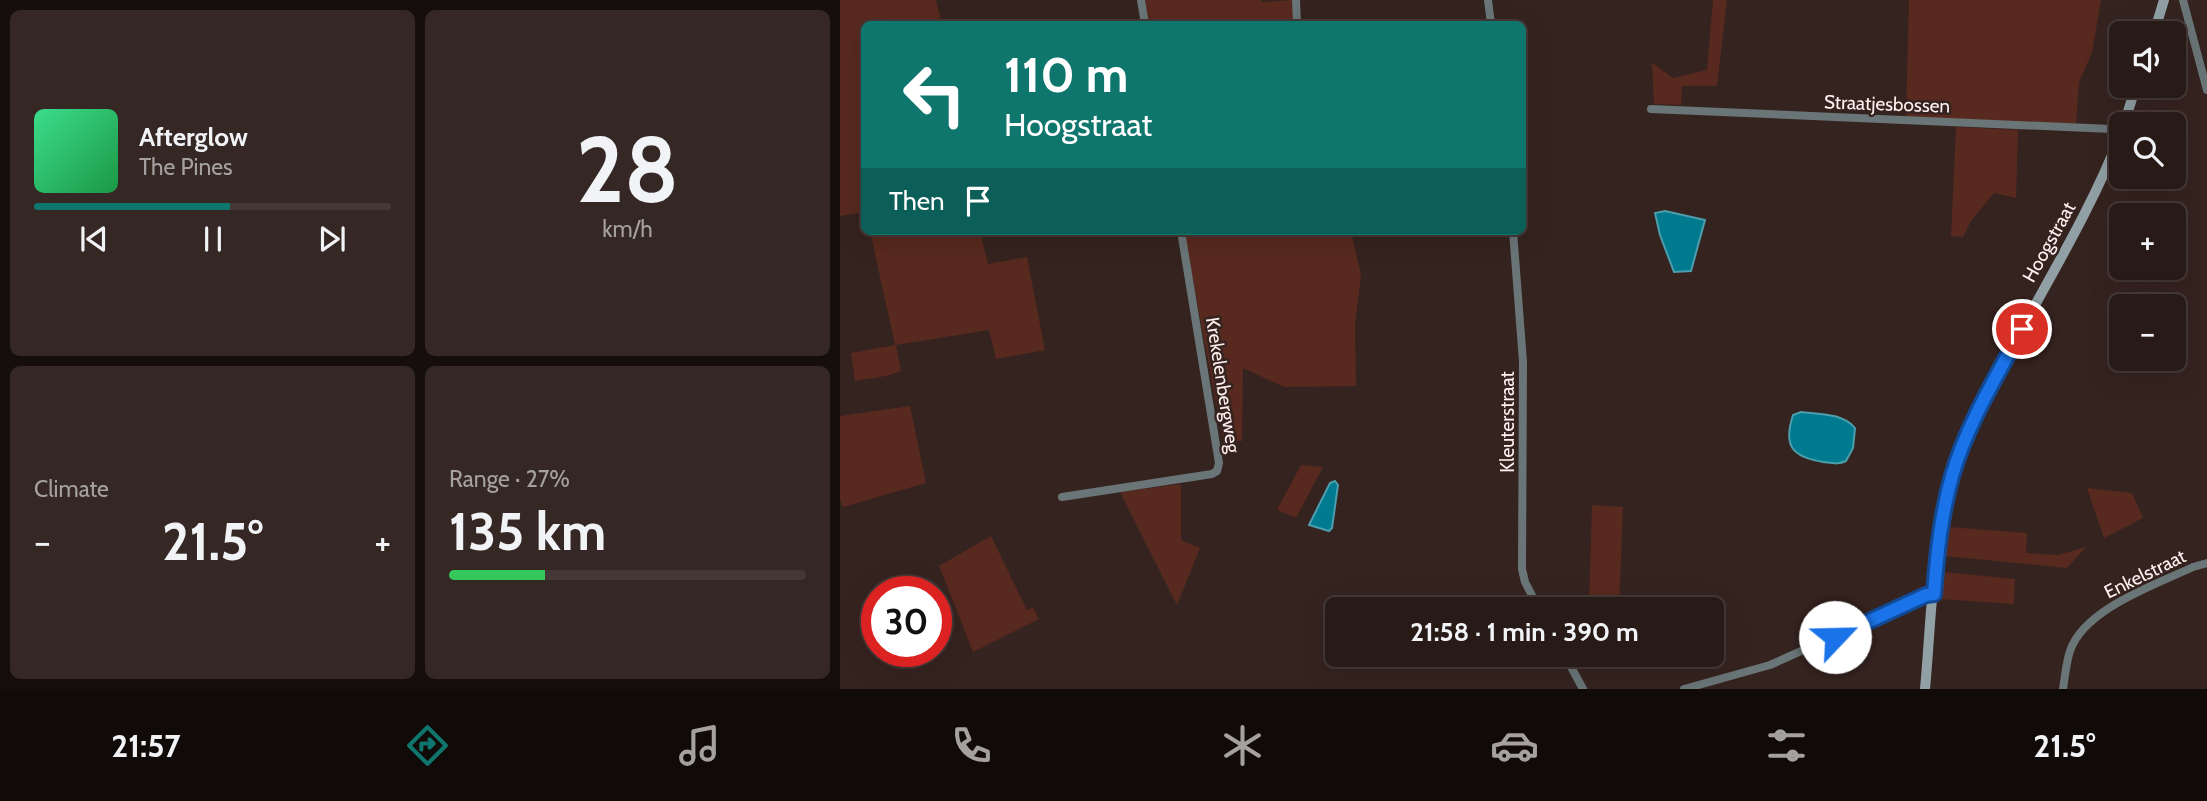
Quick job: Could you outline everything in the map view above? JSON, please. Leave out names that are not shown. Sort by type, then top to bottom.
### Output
[{"type":"street","points":[[1140,0],[1144,21]]},
{"type":"street","points":[[1296,0],[1297,21]]},
{"type":"street","points":[[1488,0],[1491,21]]},
{"type":"street","points":[[2158,21],[2164,0]]},
{"type":"street","points":[[2183,0],[2207,90]]},
{"type":"street","name":"Straatjesbossen","points":[[1651,109],[2109,130]]},
{"type":"street","name":"Hoogstraat","points":[[1925,689],[1944,507],[1952,475],[1966,436],[2109,165]]},
{"type":"street","name":"Krekelenbergweg","points":[[1062,497],[1212,474],[1217,471],[1219,463],[1209,390],[1182,235]]},
{"type":"street","name":"Kleuterstraat","points":[[1513,235],[1523,362],[1522,569],[1533,597]]},
{"type":"street","name":"Enkelstraat","points":[[2063,689],[2070,650],[2086,626],[2111,607],[2193,567],[2207,563]]},
{"type":"street","points":[[1684,689],[1770,665],[1926,595],[1934,594]]},
{"type":"street","points":[[1571,667],[1583,689]]},
{"type":"shaded area","points":[[840,0],[936,0],[941,21],[861,21],[861,212],[840,216]]},
{"type":"shaded area","points":[[1145,0],[1293,0],[1294,21],[1148,21]]},
{"type":"shaded area","points":[[1713,0],[1727,0],[1717,86],[1682,86],[1681,105],[1654,104],[1652,63],[1673,78],[1707,70]]},
{"type":"shaded area","points":[[1909,0],[2101,0],[2092,53],[2079,82],[2076,124],[1906,117]]},
{"type":"shaded area","points":[[1956,127],[2018,130],[2016,198],[1994,193],[1971,221],[1963,237],[1951,236]]},
{"type":"shaded area","points":[[871,235],[981,235],[988,264],[1027,257],[1045,350],[996,359],[989,330],[896,345],[901,371],[855,381],[851,353],[895,345]]},
{"type":"shaded area","points":[[1185,235],[1352,235],[1361,275],[1355,324],[1356,386],[1284,387],[1243,368],[1242,441],[1223,441]]},
{"type":"shaded area","points":[[910,406],[926,483],[843,507],[840,499],[840,416]]},
{"type":"shaded area","points":[[1301,465],[1323,467],[1296,518],[1277,510]]},
{"type":"shaded area","points":[[1181,484],[1181,540],[1200,548],[1177,605],[1120,492]]},
{"type":"shaded area","points":[[2087,488],[2132,493],[2143,518],[2104,538]]},
{"type":"shaded area","points":[[1592,505],[1623,507],[1619,597],[1589,597]]},
{"type":"shaded area","points":[[1948,527],[2027,533],[2026,553],[2058,555],[2086,547],[2067,568],[1944,556]]},
{"type":"shaded area","points":[[991,536],[1027,610],[1033,608],[1039,619],[973,652],[952,599],[952,576],[943,576],[939,566]]},
{"type":"shaded area","points":[[1943,572],[2015,579],[2014,604],[1940,599]]},
{"type":"water","points":[[1665,211],[1705,220],[1691,271],[1674,272],[1655,213]]},
{"type":"water","points":[[1801,412],[1844,419],[1855,428],[1853,448],[1846,461],[1835,463],[1812,460],[1797,453],[1789,435],[1793,415]]},
{"type":"water","points":[[1335,481],[1338,485],[1332,528],[1329,531],[1309,525],[1330,483]]},
{"type":"route","points":[[1835,637],[1926,595],[1934,594],[1942,520],[1952,475],[1966,436],[2022,329]]}]
